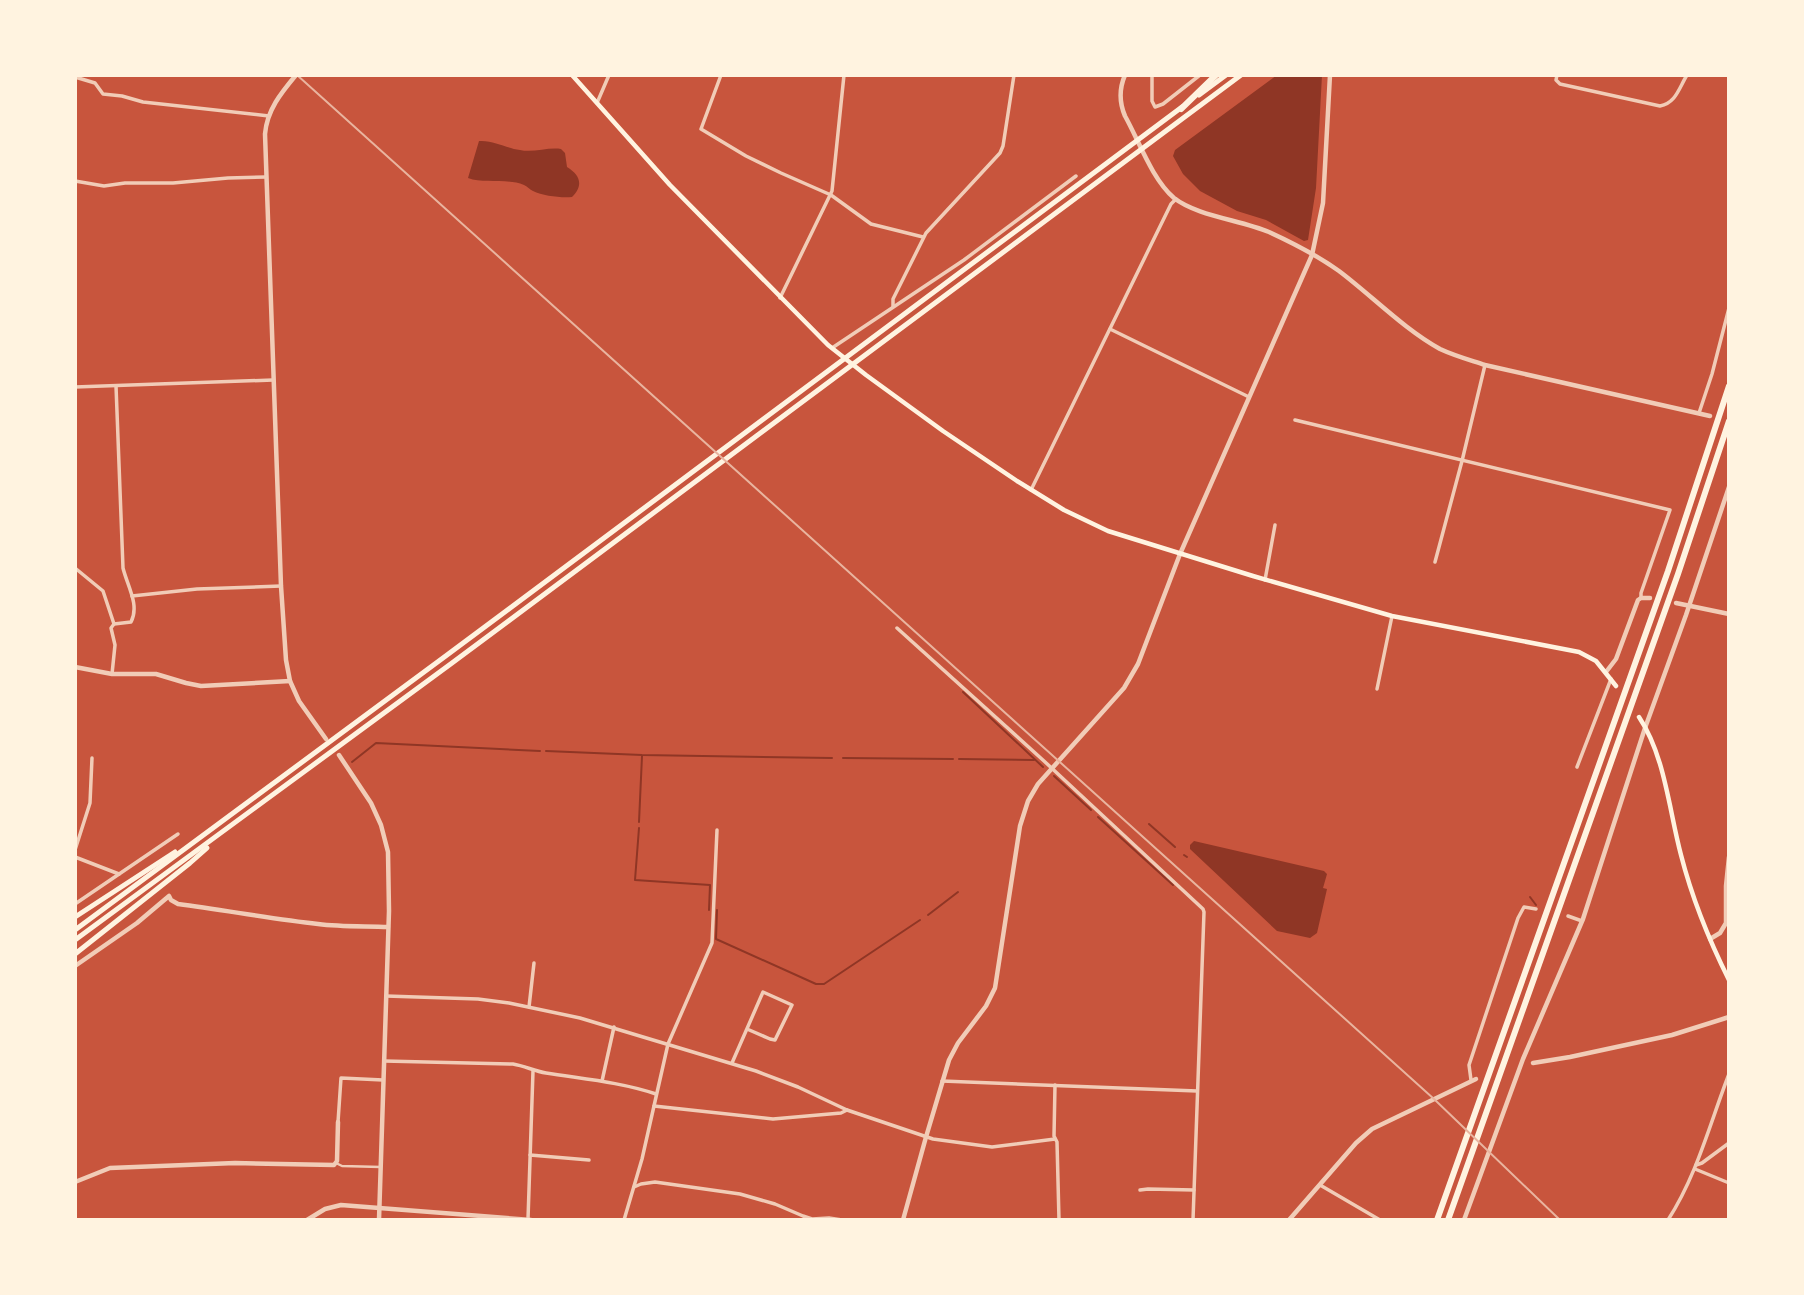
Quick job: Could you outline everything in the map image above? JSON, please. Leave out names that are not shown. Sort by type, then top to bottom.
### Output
[{"type":"highway","points":[[1181,108],[1216,75]]},
{"type":"highway","points":[[75,930],[1226,75]]},
{"type":"highway","points":[[75,940],[1241,75]]},
{"type":"highway","points":[[1437,1220],[1668,571],[1729,386]]},
{"type":"highway","points":[[1448,1220],[1678,574],[1729,421]]},
{"type":"highway","points":[[75,917],[217,825]]},
{"type":"highway","points":[[75,954],[190,863],[227,829]]},
{"type":"main road","points":[[572,75],[670,185],[832,349],[943,431],[1031,490],[1108,531],[1265,580],[1419,622],[1575,651],[1593,658],[1616,686]]},
{"type":"main road","points":[[1639,717],[1656,750],[1684,866],[1697,906],[1729,980]]},
{"type":"street","points":[[296,75],[268,116],[265,134],[281,586],[290,681],[299,701],[326,739]]},
{"type":"street","points":[[597,103],[609,75]]},
{"type":"street","points":[[721,75],[701,130],[746,156],[831,195],[871,224],[923,237]]},
{"type":"street","points":[[780,298],[831,195],[844,75]]},
{"type":"street","points":[[893,306],[893,299],[923,237],[1000,153],[1014,75]]},
{"type":"street","points":[[1125,75],[1121,102],[1125,116],[1161,182],[1176,199],[1191,208],[1271,233],[1312,255],[1337,270],[1430,343],[1456,356],[1710,416]]},
{"type":"street","points":[[1152,75],[1152,101],[1153,106],[1158,107],[1199,75]]},
{"type":"street","points":[[904,1220],[949,1060],[958,1043],[981,1014],[995,988],[1021,820],[1031,795],[1128,682],[1138,664],[1180,554],[1312,255],[1323,203],[1330,75]]},
{"type":"street","points":[[1557,75],[1556,80],[1560,84],[1660,106],[1672,100],[1687,75]]},
{"type":"street","points":[[75,77],[95,83],[103,94],[143,102],[268,116]]},
{"type":"street","points":[[832,349],[959,263],[1076,176]]},
{"type":"street","points":[[75,181],[104,186],[266,177]]},
{"type":"street","points":[[1060,188],[1065,195]]},
{"type":"street","points":[[1031,490],[1176,199]]},
{"type":"street","points":[[998,235],[1002,242]]},
{"type":"street","points":[[1699,413],[1729,308]]},
{"type":"street","points":[[1110,329],[1249,397]]},
{"type":"street","points":[[1435,562],[1486,365]]},
{"type":"street","points":[[75,387],[273,380]]},
{"type":"street","points":[[114,624],[133,620],[135,611],[123,568],[116,386]]},
{"type":"street","points":[[1295,420],[1670,510],[1641,598],[1636,603],[1614,662],[1606,672]]},
{"type":"street","points":[[1464,1220],[1522,1059],[1582,922],[1645,727],[1729,487]]},
{"type":"street","points":[[1265,580],[1275,525]]},
{"type":"street","points":[[75,568],[106,596],[114,624],[111,628],[115,645],[113,674]]},
{"type":"street","points":[[132,596],[281,586]]},
{"type":"street","points":[[1641,598],[1650,598]]},
{"type":"street","points":[[1676,603],[1729,614]]},
{"type":"street","points":[[1377,689],[1392,615]]},
{"type":"street","points":[[897,628],[1203,909],[1192,1220]]},
{"type":"street","points":[[75,667],[113,674],[156,674],[201,686],[290,681]]},
{"type":"street","points":[[1577,767],[1611,679]]},
{"type":"street","points":[[339,755],[365,791],[377,815],[389,869],[379,1220]]},
{"type":"street","points":[[75,850],[90,803],[92,758]]},
{"type":"street","points":[[624,1220],[668,1044],[712,940],[718,830]]},
{"type":"street","points":[[75,904],[178,834]]},
{"type":"street","points":[[75,857],[119,874]]},
{"type":"street","points":[[1710,939],[1720,933],[1726,923],[1729,857]]},
{"type":"street","points":[[75,967],[137,923],[169,896],[178,904],[235,914],[261,915],[323,925],[388,927]]},
{"type":"street","points":[[1289,1220],[1371,1129],[1474,1079],[1469,1065],[1518,918],[1524,907],[1535,909]]},
{"type":"street","points":[[1569,916],[1582,922]]},
{"type":"street","points":[[529,1007],[534,963]]},
{"type":"street","points":[[732,1063],[763,992],[792,1005],[775,1040],[747,1029]]},
{"type":"street","points":[[386,996],[478,999],[577,1017],[779,1079],[846,1110],[926,1137],[992,1147],[1055,1139]]},
{"type":"street","points":[[1533,1063],[1682,1033],[1729,1017]]},
{"type":"street","points":[[602,1082],[614,1027]]},
{"type":"street","points":[[384,1061],[522,1065],[533,1071],[639,1088],[656,1094]]},
{"type":"street","points":[[307,1220],[324,1209],[341,1205],[529,1220],[533,1071]]},
{"type":"street","points":[[1668,1220],[1679,1204],[1695,1167],[1729,1074]]},
{"type":"street","points":[[336,1163],[341,1078],[383,1080]]},
{"type":"street","points":[[943,1081],[1197,1091]]},
{"type":"street","points":[[1055,1085],[1054,1136],[1057,1142],[1059,1220]]},
{"type":"street","points":[[654,1106],[773,1119],[841,1113],[846,1110]]},
{"type":"street","points":[[1695,1167],[1729,1143]]},
{"type":"street","points":[[530,1155],[589,1160]]},
{"type":"street","points":[[75,1182],[110,1168],[236,1163],[336,1163],[342,1166],[381,1167]]},
{"type":"street","points":[[1695,1167],[1729,1183]]},
{"type":"street","points":[[634,1187],[655,1182],[740,1194],[813,1219],[842,1220]]},
{"type":"street","points":[[1320,1185],[1380,1220]]},
{"type":"street","points":[[1140,1190],[1194,1190]]},
{"type":"shaded area","points":[[1277,75],[1322,75],[1316,188],[1308,240],[1304,241],[1266,220],[1237,211],[1200,191],[1183,174],[1173,156],[1175,150]]},
{"type":"shaded area","points":[[479,141],[525,151],[561,149],[565,153],[567,167],[579,180],[578,188],[572,197],[557,197],[537,193],[517,183],[468,178]]},
{"type":"shaded area","points":[[1194,841],[1324,871],[1327,874],[1323,888],[1327,889],[1317,933],[1310,938],[1277,931],[1190,849]]},
{"type":"waterway","points":[[963,692],[1043,767]]},
{"type":"waterway","points":[[352,762],[376,743],[540,751]]},
{"type":"waterway","points":[[546,751],[832,758]]},
{"type":"waterway","points":[[639,822],[642,756]]},
{"type":"waterway","points":[[843,758],[953,759]]},
{"type":"waterway","points":[[959,759],[1034,760]]},
{"type":"waterway","points":[[1054,776],[1091,810]]},
{"type":"waterway","points":[[1098,817],[1173,885]]},
{"type":"waterway","points":[[1149,824],[1175,847]]},
{"type":"waterway","points":[[639,828],[635,880],[710,885],[709,910]]},
{"type":"waterway","points":[[928,915],[958,892]]},
{"type":"waterway","points":[[1530,897],[1536,905]]},
{"type":"waterway","points":[[717,910],[716,939],[816,984],[824,984],[920,920]]},
{"type":"railway","points":[[297,75],[1434,1099],[1560,1220]]}]
